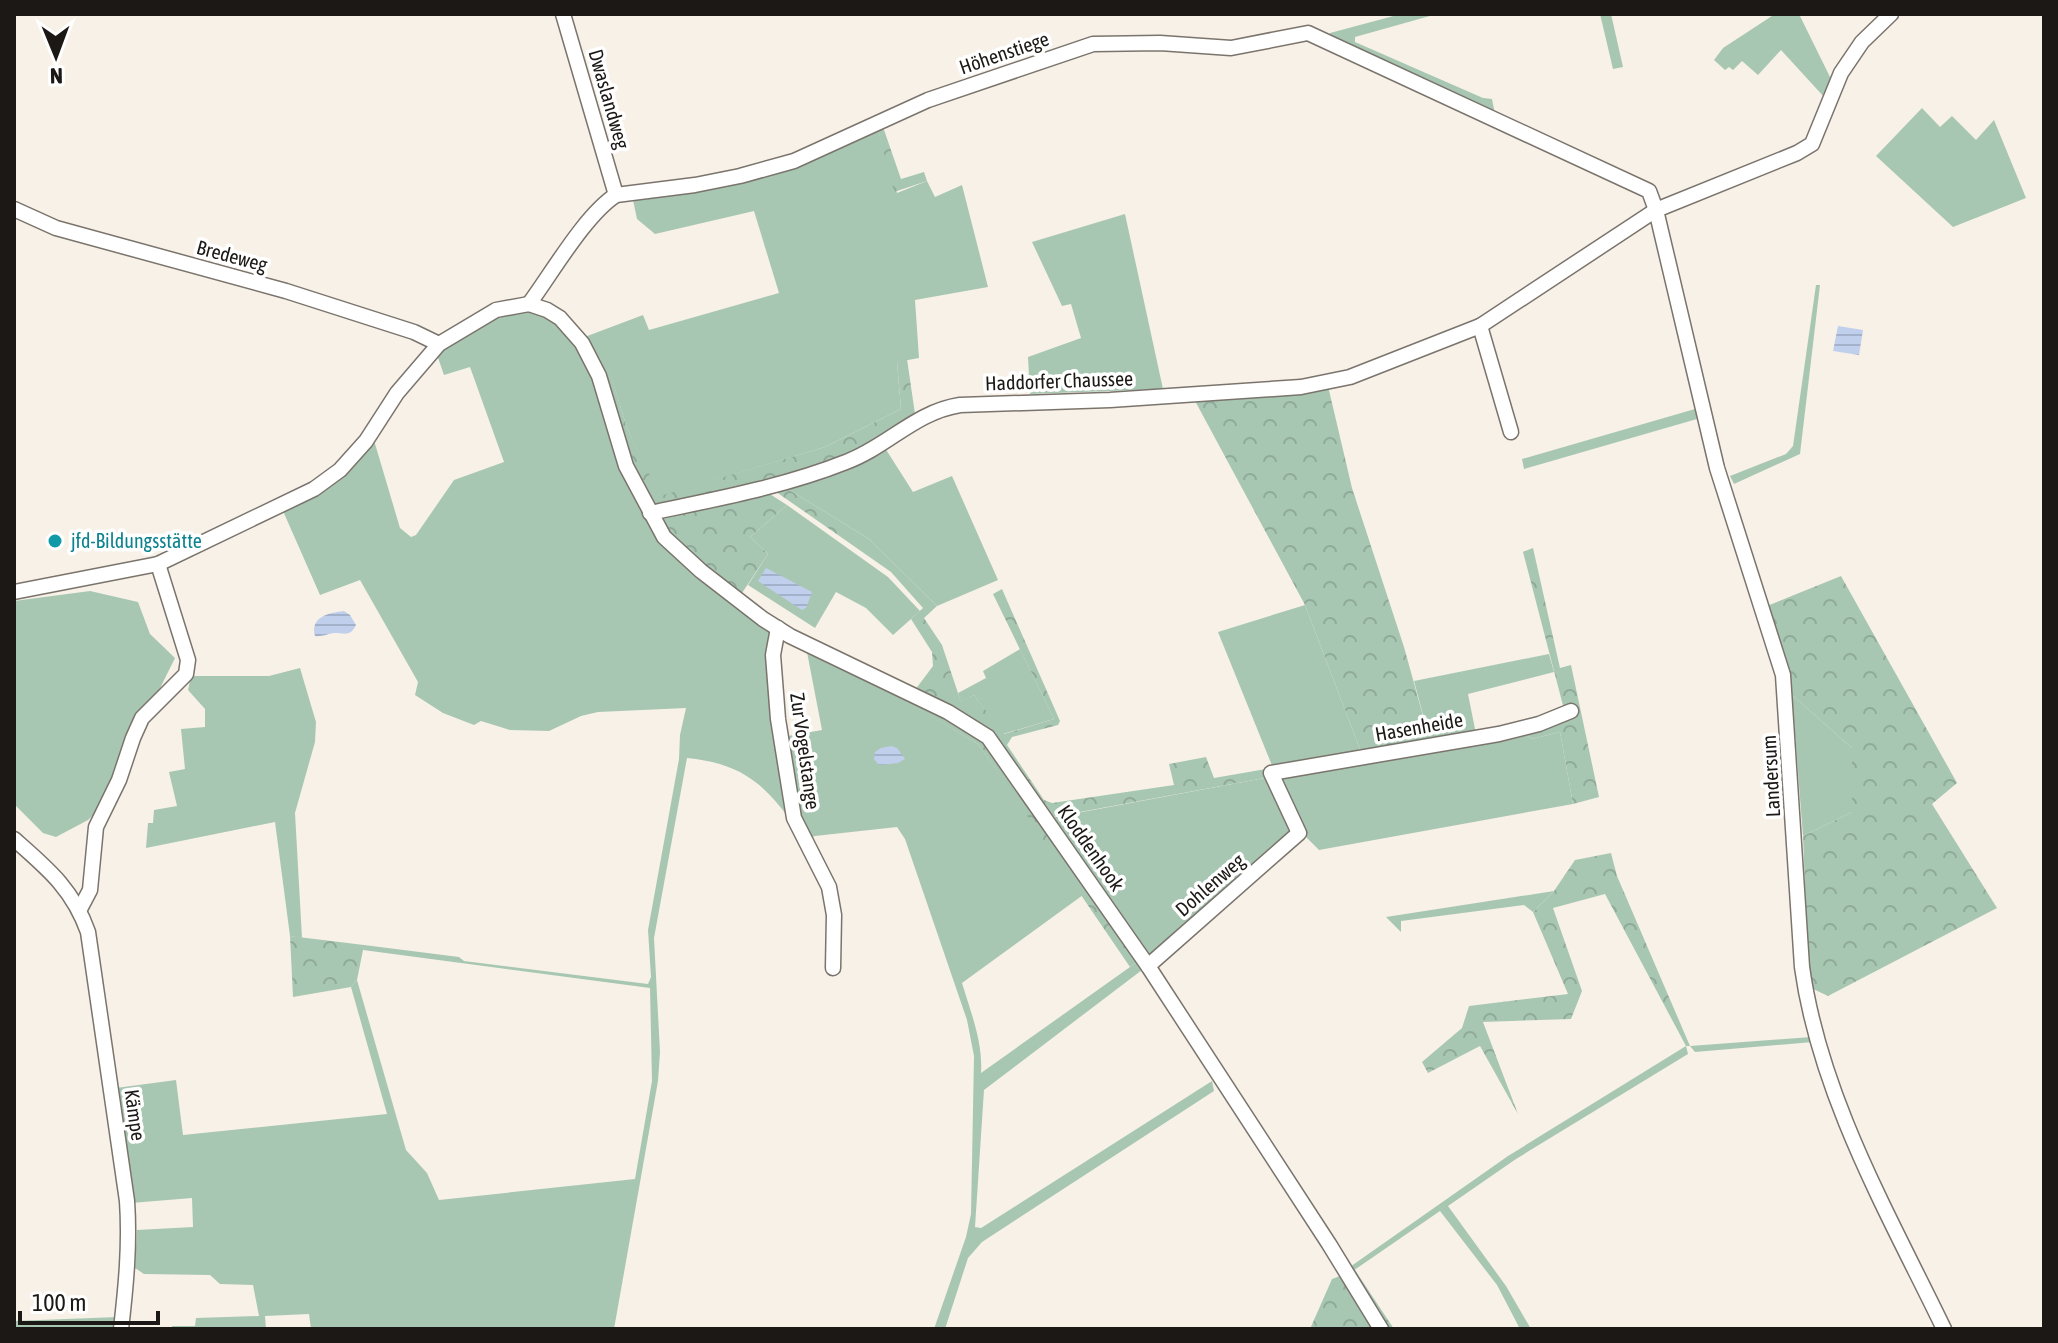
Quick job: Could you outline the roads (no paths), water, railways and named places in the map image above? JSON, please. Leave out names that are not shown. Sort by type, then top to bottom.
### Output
[{"type":"street","name":"Dwaslandweg","points":[[563,14],[616,195]]},
{"type":"street","points":[[1511,432],[1480,326],[1656,210],[1797,153],[1812,144],[1841,73],[1862,42],[1891,14]]},
{"type":"street","name":"Höhenstiege","points":[[616,195],[695,185],[779,165],[928,100],[1093,44],[1160,43],[1231,48],[1308,33],[1649,191],[1656,210]]},
{"type":"street","points":[[14,592],[158,564],[314,489],[340,470],[366,441],[397,393],[439,344],[496,310],[529,304],[588,223],[616,195]]},
{"type":"street","name":"Bredeweg","points":[[14,209],[79,236],[286,291],[414,332],[439,344]]},
{"type":"street","name":"Landersum","points":[[1656,210],[1717,468],[1783,675],[1806,999],[1836,1099],[1944,1329]]},
{"type":"street","name":"Kloddenhook","points":[[529,304],[560,318],[582,343],[599,376],[626,466],[664,537],[701,571],[778,628],[948,712],[988,737],[1148,966],[1381,1329]]},
{"type":"street","name":"Haddorfer Chaussee","points":[[650,513],[766,488],[848,462],[939,408],[1301,387],[1350,377],[1480,326]]},
{"type":"street","points":[[80,909],[90,890],[96,827],[119,780],[142,718],[186,674],[188,660],[158,564]]},
{"type":"street","name":"Zur Vogelstange","points":[[778,628],[773,655],[775,680],[794,818],[829,887],[834,915],[833,968]]},
{"type":"street","name":"Hasenheide","points":[[1299,833],[1271,773],[1499,734],[1539,724],[1571,711]]},
{"type":"street","name":"Dohlenweg","points":[[1148,966],[1299,833]]},
{"type":"street","name":"Kämpe","points":[[14,839],[55,875],[80,909],[88,932],[127,1201],[128,1266],[121,1329]]},
{"type":"water","points":[[1838,326],[1863,330],[1859,355],[1833,351]]},
{"type":"water","points":[[766,568],[812,592],[806,608],[802,610],[758,581]]},
{"type":"water","points":[[344,611],[356,625],[352,631],[315,636],[318,620]]},
{"type":"water","points":[[891,746],[897,748],[905,759],[879,765],[874,759],[875,752]]},
{"type":"place","name":"jfd-Bildungsstätte","points":[[55,541]]}]
